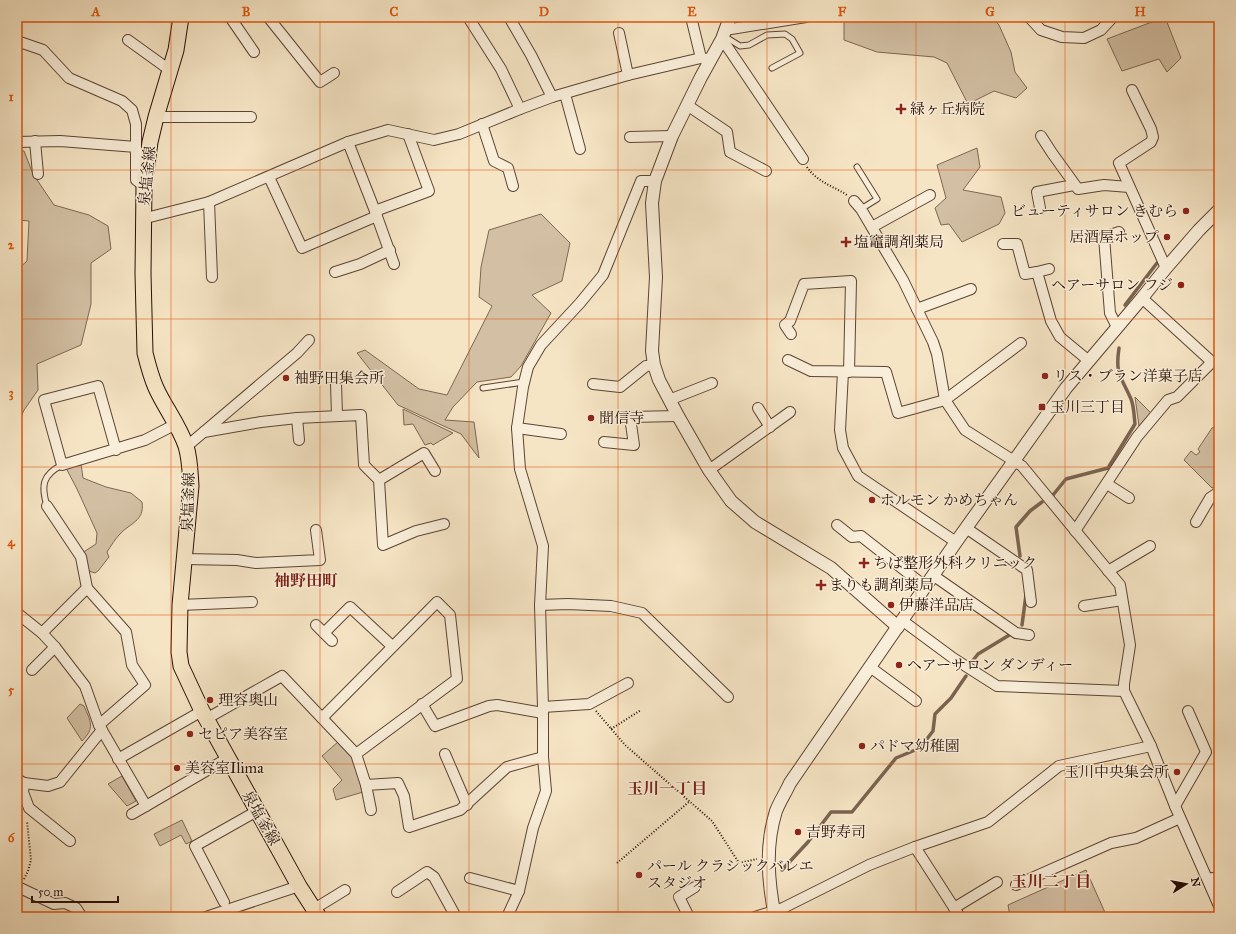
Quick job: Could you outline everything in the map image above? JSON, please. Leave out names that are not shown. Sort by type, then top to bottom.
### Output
[{"type":"main road","name":"泉塩釜線","points":[[180,17],[176,50],[150,142],[144,186],[142,219],[146,353],[149,372],[156,390],[176,424],[186,447],[189,460],[191,486],[180,606],[179,652],[181,666],[204,715],[257,811],[317,913]]},
{"type":"street","points":[[230,17],[254,52]]},
{"type":"street","points":[[268,17],[320,82],[334,73]]},
{"type":"street","points":[[468,17],[501,69],[520,109]]},
{"type":"street","points":[[509,17],[531,55],[552,97]]},
{"type":"street","points":[[691,17],[706,58]]},
{"type":"street","points":[[730,17],[723,35],[706,58],[687,105],[672,136],[655,181],[652,203],[656,277],[652,350],[654,365],[659,380],[669,400],[709,470],[731,501],[756,522],[831,568],[900,624],[997,686],[1124,691]]},
{"type":"street","points":[[723,35],[806,17]]},
{"type":"street","points":[[1029,17],[1042,30],[1062,37],[1084,38],[1101,30],[1113,17]]},
{"type":"street","points":[[619,33],[628,75]]},
{"type":"street","points":[[723,35],[803,159]]},
{"type":"street","points":[[128,40],[170,71]]},
{"type":"street","points":[[17,41],[43,50],[68,78],[122,101],[132,110],[136,124],[136,180],[144,186]]},
{"type":"street","points":[[142,219],[210,202],[348,142],[388,130],[434,140],[459,134],[552,97],[628,75],[706,58]]},
{"type":"street","points":[[1132,90],[1151,129],[1153,137],[1151,142],[1119,163],[1166,268]]},
{"type":"street","points":[[565,94],[580,150]]},
{"type":"street","points":[[687,105],[727,132],[730,152],[766,171]]},
{"type":"street","points":[[156,117],[251,117]]},
{"type":"street","points":[[482,124],[494,161],[508,168],[513,186]]},
{"type":"street","points":[[269,177],[302,248],[376,213],[430,191],[408,134]]},
{"type":"street","points":[[630,137],[672,136]]},
{"type":"street","points":[[1041,136],[1078,189],[1104,185],[1129,187]]},
{"type":"street","points":[[35,141],[38,174]]},
{"type":"street","points":[[17,142],[60,141],[136,147]]},
{"type":"street","points":[[348,142],[394,264]]},
{"type":"street","points":[[507,917],[519,891],[533,828],[546,791],[543,757],[540,605],[543,546],[520,469],[517,428],[524,382],[528,367],[541,345],[603,275],[641,181],[655,181]]},
{"type":"street","points":[[1040,208],[1037,192],[1074,185]]},
{"type":"street","points":[[872,227],[930,195]]},
{"type":"street","points":[[210,202],[212,277]]},
{"type":"street","points":[[857,205],[872,227],[903,280],[933,342],[937,354],[945,400],[965,430],[1022,466],[1120,585],[1130,645],[1124,691],[1151,746],[1180,818],[1219,906]]},
{"type":"street","points":[[774,914],[769,886],[768,866],[770,836],[777,810],[790,783],[1013,460],[1066,388],[1166,268],[1199,230],[1219,210]]},
{"type":"street","points":[[1117,327],[1110,313],[1104,237],[1119,232]]},
{"type":"street","points":[[1003,244],[1017,244],[1025,274],[1049,269]]},
{"type":"street","points":[[335,272],[360,264],[390,250]]},
{"type":"street","points":[[1037,272],[1051,322],[1060,337],[1089,362]]},
{"type":"street","points":[[785,326],[790,322],[804,284],[852,281],[846,372],[840,430],[843,448],[858,476],[956,542]]},
{"type":"street","points":[[917,309],[971,289]]},
{"type":"street","points":[[1075,531],[1137,437],[1168,400],[1177,397],[1212,362],[1142,298]]},
{"type":"street","points":[[186,447],[297,353],[309,340]]},
{"type":"street","points":[[788,360],[811,371],[886,372],[898,413],[945,400],[1021,343]]},
{"type":"street","points":[[593,384],[620,387],[646,366],[654,365]]},
{"type":"street","points":[[336,383],[337,416]]},
{"type":"street","points":[[669,400],[712,383]]},
{"type":"street","points":[[116,450],[98,386],[44,400],[62,465],[116,450],[145,440],[176,424]]},
{"type":"street","points":[[758,408],[770,426]]},
{"type":"street","points":[[709,470],[790,412]]},
{"type":"street","points":[[204,432],[261,422],[297,418],[361,415],[364,465],[379,480],[383,545],[416,531],[444,524]]},
{"type":"street","points":[[604,442],[634,445],[630,417],[678,416]]},
{"type":"street","points":[[297,418],[299,440]]},
{"type":"street","points":[[517,428],[561,434]]},
{"type":"street","points":[[379,480],[424,452],[435,471]]},
{"type":"street","points":[[1107,484],[1129,498]]},
{"type":"street","points":[[1196,522],[1210,498],[1218,494]]},
{"type":"street","points":[[19,784],[48,786],[60,782],[100,728],[145,685],[132,665],[126,632],[88,588],[81,557],[47,506]]},
{"type":"street","points":[[837,526],[852,537],[861,536],[926,587]]},
{"type":"street","points":[[966,528],[1027,570],[1031,602]]},
{"type":"street","points":[[185,559],[237,560],[256,563],[320,560],[316,530]]},
{"type":"street","points":[[1108,571],[1150,546]]},
{"type":"street","points":[[934,576],[1016,633],[1029,635]]},
{"type":"street","points":[[42,633],[88,588]]},
{"type":"street","points":[[1084,606],[1122,600]]},
{"type":"street","points":[[180,606],[252,602]]},
{"type":"street","points":[[322,718],[437,602],[450,615],[457,679],[356,754]]},
{"type":"street","points":[[540,605],[568,604],[611,606],[642,613],[728,697]]},
{"type":"street","points":[[324,633],[350,607],[392,646]]},
{"type":"street","points":[[17,613],[42,633],[55,647],[85,686],[100,728],[146,806]]},
{"type":"street","points":[[316,626],[332,641]]},
{"type":"street","points":[[32,670],[55,647]]},
{"type":"street","points":[[870,667],[916,701]]},
{"type":"street","points":[[118,759],[282,676],[356,754],[366,785],[371,810]]},
{"type":"street","points":[[422,704],[435,726],[489,706],[497,705],[543,710],[589,704],[628,683]]},
{"type":"street","points":[[1175,806],[1206,752],[1188,711]]},
{"type":"street","points":[[755,917],[774,914],[869,865],[915,847],[988,822],[1059,766],[1151,746]]},
{"type":"street","points":[[445,754],[467,805]]},
{"type":"street","points":[[366,785],[398,783],[404,796],[409,828],[460,810],[507,767],[543,757]]},
{"type":"street","points":[[132,814],[228,758]]},
{"type":"street","points":[[19,784],[29,808],[70,841]]},
{"type":"street","points":[[224,902],[195,846],[257,811]]},
{"type":"street","points":[[1016,885],[1111,843],[1136,838],[1180,818]]},
{"type":"street","points":[[915,847],[960,917]]},
{"type":"street","points":[[397,892],[427,872],[434,877],[456,917]]},
{"type":"street","points":[[1208,879],[1219,877]]},
{"type":"street","points":[[470,878],[519,891]]},
{"type":"street","points":[[954,908],[997,882]]},
{"type":"street","points":[[205,917],[300,886]]},
{"type":"street","points":[[18,887],[54,904],[65,903],[76,908],[82,917]]},
{"type":"street","points":[[689,917],[679,897],[695,887]]},
{"type":"street","points":[[317,913],[345,890]]},
{"type":"lane","points":[[723,35],[740,46],[749,45],[768,35],[785,34],[792,39],[800,53],[772,68]]},
{"type":"lane","points":[[857,167],[877,199],[857,205]]},
{"type":"lane","points":[[483,388],[524,382]]},
{"type":"lane","points":[[47,506],[43,491],[44,483],[53,470],[62,465]]},
{"type":"path","points":[[803,159],[812,175],[824,183],[838,189],[857,205]]},
{"type":"path","points":[[611,729],[641,710]]},
{"type":"path","points":[[601,717],[625,746],[690,800],[712,821],[739,863],[758,859],[758,866]]},
{"type":"path","points":[[617,863],[690,800]]},
{"type":"path","points":[[18,887],[28,871],[31,860],[27,820],[29,808]]},
{"type":"shaded area","points":[[844,17],[952,17],[959,22],[975,17],[992,17],[999,25],[1011,52],[1015,72],[1027,88],[1016,98],[994,91],[968,104],[947,63],[934,57],[877,52],[844,40]]},
{"type":"shaded area","points":[[1165,17],[1181,58],[1167,72],[1159,59],[1122,71],[1107,39]]},
{"type":"shaded area","points":[[977,148],[980,167],[963,190],[1001,197],[1005,213],[999,224],[962,242],[949,224],[941,225],[935,208],[946,198],[937,165]]},
{"type":"shaded area","points":[[17,151],[24,151],[33,174],[54,205],[89,215],[108,226],[111,249],[91,263],[91,304],[81,345],[37,364],[38,390],[24,410],[17,426],[17,270],[27,261],[29,221],[17,220]]},
{"type":"shaded area","points":[[541,214],[570,243],[562,281],[532,295],[551,313],[521,366],[511,377],[477,382],[453,407],[445,420],[474,422],[479,458],[461,434],[398,405],[357,353],[365,350],[419,389],[447,395],[492,306],[479,297],[481,267],[489,230]]},
{"type":"shaded area","points":[[1135,397],[1151,413],[1139,426]]},
{"type":"shaded area","points":[[403,409],[453,433],[433,445],[431,443],[425,445],[413,424],[404,425]]},
{"type":"shaded area","points":[[1219,425],[1219,484],[1212,488],[1184,460],[1191,451],[1196,455],[1200,452],[1198,449],[1212,428]]},
{"type":"shaded area","points":[[81,464],[83,478],[106,487],[131,493],[142,502],[139,518],[116,538],[107,552],[109,557],[95,573],[89,571],[82,553],[96,544],[97,533],[66,468]]},
{"type":"shaded area","points":[[80,704],[84,706],[90,721],[89,732],[82,741],[67,718]]},
{"type":"shaded area","points":[[339,741],[353,756],[363,792],[336,800],[333,789],[342,780],[322,756]]},
{"type":"shaded area","points":[[122,776],[136,801],[127,806],[108,784]]},
{"type":"shaded area","points":[[182,820],[192,841],[186,844],[181,835],[160,846],[154,834]]},
{"type":"shaded area","points":[[1086,870],[1107,917],[1010,917],[1008,905]]},
{"type":"waterway","points":[[1125,305],[1157,263]]},
{"type":"waterway","points":[[1053,495],[1066,479],[1108,468],[1135,424],[1132,402],[1118,370],[1119,348]]},
{"type":"waterway","points":[[1020,556],[1016,527],[1030,511],[1042,502]]},
{"type":"waterway","points":[[1022,625],[1026,595]]},
{"type":"waterway","points":[[971,663],[978,654],[1011,634]]},
{"type":"waterway","points":[[782,870],[808,842],[831,812],[852,812],[896,758],[920,748],[933,731],[935,714],[951,698],[966,676]]},
{"type":"place","name":"緑ヶ丘病院","points":[[901,109]]},
{"type":"place","name":"ビューティサロン きむら","points":[[1186,211]]},
{"type":"place","name":"居酒屋ホップ","points":[[1167,237]]},
{"type":"place","name":"塩竈調剤薬局","points":[[846,242]]},
{"type":"place","name":"ヘアーサロン フジ","points":[[1181,285]]},
{"type":"place","name":"リス・ブラン洋菓子店","points":[[1045,376]]},
{"type":"place","name":"袖野田集会所","points":[[286,378]]},
{"type":"place","name":"玉川三丁目","points":[[1042,407]]},
{"type":"place","name":"聞信寺","points":[[591,418]]},
{"type":"place","name":"ホルモン かめちゃん","points":[[872,500]]},
{"type":"place","name":"ちば整形外科クリニック","points":[[864,563]]},
{"type":"place","name":"まりも調剤薬局","points":[[821,585]]},
{"type":"place","name":"伊藤洋品店","points":[[891,605]]},
{"type":"place","name":"ヘアーサロン ダンディー","points":[[899,665]]},
{"type":"place","name":"理容奥山","points":[[210,700]]},
{"type":"place","name":"セピア美容室","points":[[190,734]]},
{"type":"place","name":"パドマ幼稚園","points":[[862,746]]},
{"type":"place","name":"美容室Ilima","points":[[177,768]]},
{"type":"place","name":"玉川中央集会所","points":[[1177,772]]},
{"type":"place","name":"吉野寿司","points":[[798,832]]},
{"type":"place","name":"パール クラシックバレエ スタジオ","points":[[639,875]]},
{"type":"district","name":"袖野田町","points":[[306,580]]},
{"type":"district","name":"玉川一丁目","points":[[667,788]]},
{"type":"district","name":"玉川二丁目","points":[[1051,881]]}]
